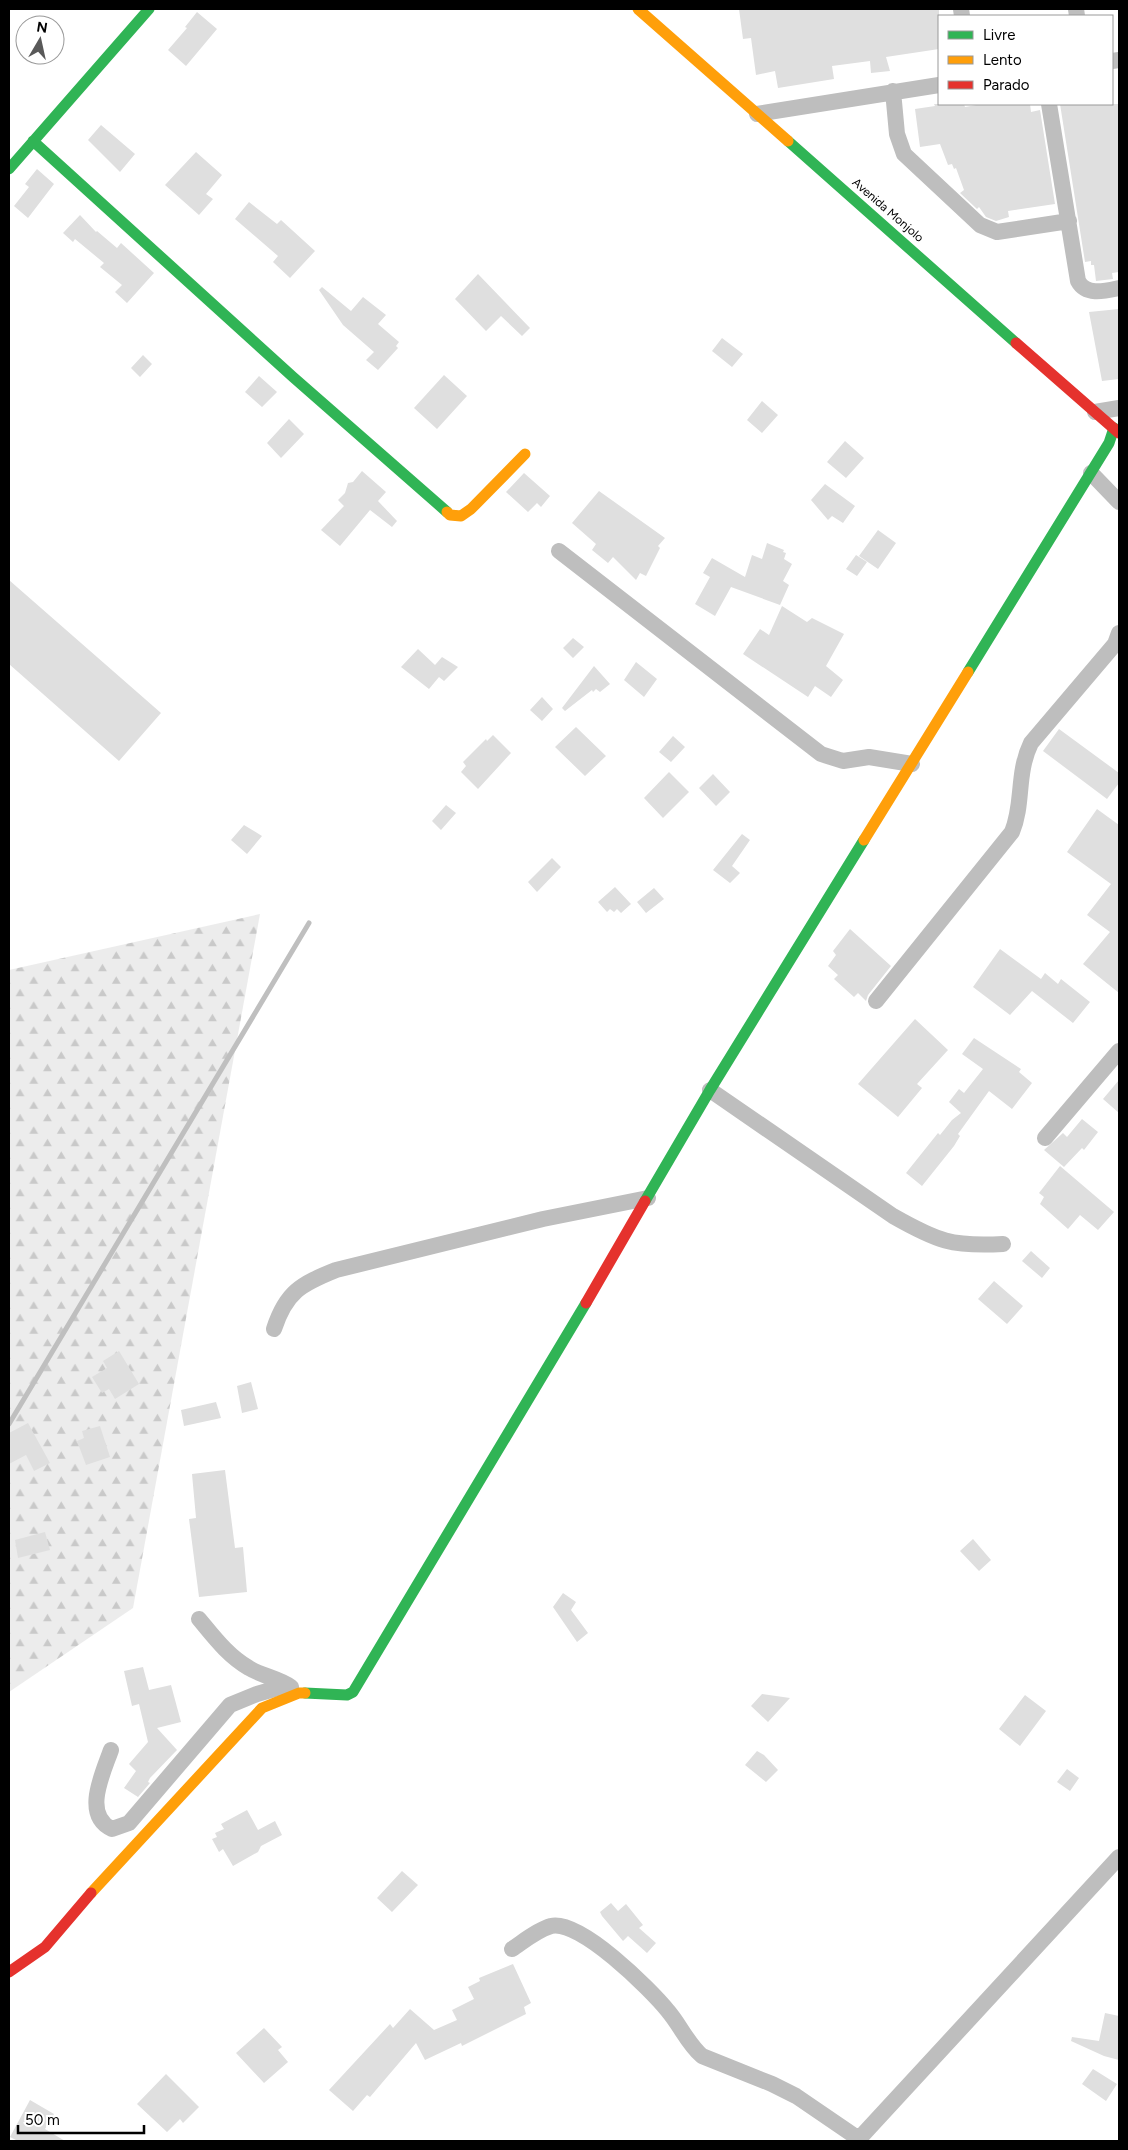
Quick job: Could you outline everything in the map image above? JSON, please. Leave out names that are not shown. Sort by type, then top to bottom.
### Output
[{"type":"street","points":[[9,169],[149,9]]},
{"type":"street","name":"Avenida Monjolo","points":[[638,9],[1117,430]]},
{"type":"street","points":[[757,114],[938,85]]},
{"type":"street","points":[[893,91],[897,134],[904,154],[980,225],[998,232],[1068,221]]},
{"type":"street","points":[[1049,105],[1078,281],[1081,287],[1097,292],[1119,288]]},
{"type":"street","points":[[33,141],[293,378],[450,515],[461,516],[471,509],[525,454]]},
{"type":"street","points":[[1095,412],[1119,408]]},
{"type":"street","points":[[111,1750],[101,1778],[96,1810],[104,1825],[112,1829],[129,1823],[230,1705],[257,1694],[294,1689],[347,1695],[353,1692],[648,1198],[710,1090],[1117,430]]},
{"type":"street","points":[[1090,473],[1119,502]]},
{"type":"street","points":[[559,552],[821,754],[844,761],[869,757],[912,764]]},
{"type":"street","points":[[876,1001],[1012,832],[1016,822],[1022,761],[1031,743],[1115,644],[1119,633]]},
{"type":"street","points":[[1045,1138],[1119,1051]]},
{"type":"street","points":[[710,1090],[893,1216],[919,1231],[948,1243],[962,1245],[1002,1244]]},
{"type":"street","points":[[274,1328],[281,1308],[290,1296],[308,1282],[336,1270],[543,1219],[648,1198]]},
{"type":"street","points":[[199,1619],[234,1658],[250,1669],[294,1689]]},
{"type":"street","points":[[9,1972],[45,1947],[103,1879],[262,1708],[294,1689]]},
{"type":"street","points":[[512,1949],[538,1932],[552,1926],[572,1929],[602,1947],[642,1983],[668,2011],[695,2050],[702,2056],[772,2084],[796,2096],[858,2140],[1119,1857]]},
{"type":"green space","points":[[260,914],[133,1608],[9,1692],[9,970]]},
{"type":"building","points":[[739,9],[939,9],[938,49],[886,57],[890,71],[871,73],[870,61],[832,66],[834,79],[778,88],[775,71],[756,75],[751,38],[743,39]]},
{"type":"building","points":[[197,12],[217,29],[186,66],[168,50],[187,28],[185,27]]},
{"type":"building","points":[[934,104],[964,105],[965,107],[976,105],[1030,105],[1031,112],[1040,110],[1055,204],[1008,211],[1009,217],[996,221],[986,217],[979,207],[977,209],[960,193],[964,190],[956,168],[954,169],[952,164],[948,165],[940,144],[920,147],[915,109],[935,106]]},
{"type":"building","points":[[1119,104],[1119,272],[1112,273],[1113,279],[1096,281],[1094,265],[1091,265],[1091,261],[1085,262],[1060,105]]},
{"type":"building","points":[[101,125],[135,154],[120,172],[88,140]]},
{"type":"building","points":[[196,152],[222,175],[206,194],[213,199],[199,215],[165,185]]},
{"type":"building","points":[[37,169],[54,184],[28,218],[14,206],[29,187],[25,184]]},
{"type":"building","points":[[249,202],[277,224],[281,220],[315,251],[290,278],[273,262],[278,256],[235,219]]},
{"type":"building","points":[[80,215],[96,232],[117,248],[121,243],[154,273],[127,303],[115,292],[122,285],[100,267],[104,263],[75,239],[73,242],[63,233]]},
{"type":"building","points":[[478,274],[530,328],[522,336],[501,316],[486,331],[455,299]]},
{"type":"building","points":[[322,287],[351,311],[363,297],[386,315],[378,324],[399,342],[396,346],[398,348],[378,370],[366,360],[374,352],[343,325],[319,290]]},
{"type":"building","points":[[1119,309],[1119,379],[1102,381],[1089,312]]},
{"type":"building","points":[[722,338],[743,354],[732,367],[712,351]]},
{"type":"building","points":[[143,355],[152,364],[140,377],[131,368]]},
{"type":"building","points":[[444,375],[467,396],[437,429],[414,408]]},
{"type":"building","points":[[259,376],[277,392],[262,407],[245,392]]},
{"type":"building","points":[[762,401],[778,415],[762,433],[747,420]]},
{"type":"building","points":[[289,419],[304,434],[281,458],[267,443]]},
{"type":"building","points":[[845,441],[864,458],[846,478],[827,462]]},
{"type":"building","points":[[362,471],[386,492],[378,501],[397,521],[392,527],[370,510],[340,546],[321,530],[344,506],[338,500],[345,493],[348,483],[353,482]]},
{"type":"building","points":[[524,473],[550,496],[541,507],[537,503],[528,512],[506,492]]},
{"type":"building","points":[[825,484],[855,506],[843,523],[832,516],[828,520],[811,500]]},
{"type":"building","points":[[599,491],[665,538],[658,546],[660,548],[646,576],[640,573],[636,580],[613,557],[608,563],[592,550],[596,544],[572,523]]},
{"type":"building","points":[[878,530],[896,543],[878,569],[859,556]]},
{"type":"building","points":[[767,543],[784,550],[783,552],[786,553],[784,559],[792,564],[783,581],[789,585],[780,605],[731,587],[715,616],[695,604],[710,577],[703,573],[712,558],[745,577],[752,555],[762,559]]},
{"type":"building","points":[[856,555],[867,562],[857,576],[846,569]]},
{"type":"building","points":[[9,580],[161,713],[119,761],[9,664]]},
{"type":"building","points":[[782,606],[807,622],[812,618],[844,634],[826,666],[843,680],[831,697],[815,686],[808,697],[743,654],[760,629],[769,635]]},
{"type":"building","points":[[573,638],[584,647],[573,658],[563,648]]},
{"type":"building","points":[[418,649],[435,665],[442,657],[458,667],[444,681],[439,677],[429,689],[401,667]]},
{"type":"building","points":[[636,662],[657,679],[644,697],[624,680]]},
{"type":"building","points":[[594,666],[610,684],[600,692],[596,689],[593,692],[592,690],[565,711],[562,708]]},
{"type":"building","points":[[542,697],[553,709],[542,721],[530,710]]},
{"type":"building","points":[[576,727],[606,756],[585,776],[555,747]]},
{"type":"building","points":[[1059,729],[1119,773],[1119,783],[1107,799],[1043,751]]},
{"type":"building","points":[[493,735],[511,753],[478,789],[461,772],[466,766],[463,762],[486,739],[487,741]]},
{"type":"building","points":[[673,736],[685,747],[671,762],[659,752]]},
{"type":"building","points":[[669,772],[689,792],[663,818],[644,798]]},
{"type":"building","points":[[713,774],[730,792],[716,806],[699,788]]},
{"type":"building","points":[[446,805],[456,813],[441,830],[432,821]]},
{"type":"building","points":[[1097,809],[1119,825],[1119,993],[1083,964],[1110,932],[1087,915],[1111,884],[1067,852]]},
{"type":"building","points":[[244,825],[262,836],[247,854],[231,840]]},
{"type":"building","points":[[742,834],[750,840],[732,866],[740,873],[730,883],[713,870]]},
{"type":"building","points":[[552,858],[561,867],[537,892],[528,882]]},
{"type":"building","points":[[615,887],[631,904],[621,913],[617,909],[614,912],[610,909],[607,912],[598,902]]},
{"type":"building","points":[[654,888],[664,899],[646,913],[637,902]]},
{"type":"building","points":[[850,929],[891,966],[868,995],[866,1001],[858,993],[854,997],[834,979],[838,975],[828,966],[836,955],[833,951]]},
{"type":"building","points":[[1000,949],[1041,979],[1045,973],[1058,984],[1061,979],[1090,1002],[1073,1023],[1032,991],[1010,1015],[973,987]]},
{"type":"building","points":[[915,1019],[948,1050],[917,1084],[922,1088],[898,1117],[858,1084]]},
{"type":"building","points":[[974,1038],[1021,1069],[1019,1072],[1032,1083],[1012,1109],[989,1091],[958,1134],[960,1136],[954,1146],[922,1186],[906,1173],[938,1133],[940,1135],[952,1120],[961,1113],[949,1102],[959,1089],[964,1093],[983,1069],[962,1054]]},
{"type":"building","points":[[1119,1080],[1119,1113],[1103,1099]]},
{"type":"building","points":[[1082,1119],[1098,1132],[1084,1150],[1082,1148],[1064,1167],[1044,1150],[1063,1133],[1067,1137]]},
{"type":"building","points":[[1060,1166],[1114,1212],[1098,1230],[1080,1215],[1068,1229],[1040,1204],[1044,1197],[1039,1193]]},
{"type":"building","points":[[1031,1251],[1050,1268],[1042,1278],[1022,1261]]},
{"type":"building","points":[[994,1281],[1023,1306],[1007,1324],[978,1299]]},
{"type":"building","points":[[119,1351],[139,1384],[115,1399],[109,1389],[102,1393],[92,1377],[107,1368],[103,1361]]},
{"type":"building","points":[[251,1382],[258,1409],[242,1413],[237,1386]]},
{"type":"building","points":[[216,1402],[221,1418],[184,1426],[181,1410]]},
{"type":"building","points":[[28,1423],[50,1463],[34,1471],[26,1455],[9,1464],[9,1433]]},
{"type":"building","points":[[100,1426],[110,1457],[86,1465],[77,1441],[84,1438],[82,1431]]},
{"type":"building","points":[[225,1470],[235,1548],[243,1547],[247,1592],[199,1597],[189,1519],[196,1518],[192,1474]]},
{"type":"building","points":[[45,1532],[50,1550],[18,1558],[15,1540]]},
{"type":"building","points":[[973,1539],[991,1560],[979,1571],[960,1551]]},
{"type":"building","points":[[563,1593],[576,1602],[571,1610],[588,1633],[577,1642],[553,1607]]},
{"type":"building","points":[[143,1667],[149,1690],[171,1685],[181,1722],[157,1728],[177,1750],[150,1778],[148,1782],[150,1783],[138,1797],[124,1788],[136,1771],[129,1764],[148,1742],[139,1704],[132,1706],[124,1671]]},
{"type":"building","points":[[762,1694],[790,1698],[768,1722],[751,1706]]},
{"type":"building","points":[[1025,1695],[1046,1711],[1020,1746],[999,1729]]},
{"type":"building","points":[[757,1751],[764,1755],[778,1770],[766,1782],[745,1765]]},
{"type":"building","points":[[1067,1769],[1079,1778],[1070,1791],[1057,1782]]},
{"type":"building","points":[[247,1810],[258,1830],[275,1821],[282,1835],[261,1846],[258,1852],[233,1866],[223,1849],[219,1852],[212,1839],[217,1837],[215,1833],[224,1829],[221,1824]]},
{"type":"building","points":[[402,1871],[418,1885],[392,1912],[377,1898]]},
{"type":"building","points":[[611,1903],[618,1911],[626,1904],[643,1925],[639,1928],[656,1943],[647,1953],[628,1936],[623,1941],[602,1916],[600,1912]]},
{"type":"building","points":[[513,1964],[531,2003],[524,2007],[526,2014],[462,2046],[461,2043],[425,2060],[416,2043],[370,2097],[367,2095],[353,2111],[329,2090],[390,2024],[393,2028],[410,2009],[434,2030],[457,2020],[452,2010],[474,1999],[468,1987],[480,1981],[479,1978]]},
{"type":"building","points":[[1105,2013],[1119,2016],[1119,2060],[1104,2056],[1071,2041],[1072,2037],[1099,2041]]},
{"type":"building","points":[[264,2028],[282,2047],[278,2050],[288,2062],[264,2083],[236,2053]]},
{"type":"building","points":[[1093,2069],[1117,2084],[1106,2101],[1082,2084]]},
{"type":"building","points":[[166,2074],[199,2107],[183,2123],[180,2119],[167,2132],[137,2104]]},
{"type":"building","points":[[30,2100],[54,2114],[45,2129],[65,2141],[18,2141],[10,2137]]},
{"type":"waterway","points":[[9,1424],[309,923]]},
{"type":"traffic: fast","points":[[9,169],[149,9]]},
{"type":"traffic: fast","points":[[33,141],[293,377],[447,512]]},
{"type":"traffic: fast","points":[[788,141],[1016,343]]},
{"type":"traffic: fast","points":[[968,672],[1109,443],[1114,428]]},
{"type":"traffic: fast","points":[[645,1201],[710,1090],[864,840]]},
{"type":"traffic: fast","points":[[305,1693],[347,1695],[353,1692],[586,1303]]},
{"type":"traffic: slow","points":[[638,9],[788,141]]},
{"type":"traffic: slow","points":[[447,512],[450,515],[461,516],[471,509],[525,454]]},
{"type":"traffic: slow","points":[[864,840],[968,672]]},
{"type":"traffic: slow","points":[[91,1893],[262,1708],[299,1693],[305,1693]]},
{"type":"traffic: jam","points":[[1016,343],[1119,433]]},
{"type":"traffic: jam","points":[[586,1303],[645,1201]]},
{"type":"traffic: jam","points":[[9,1972],[45,1947],[91,1893]]}]
